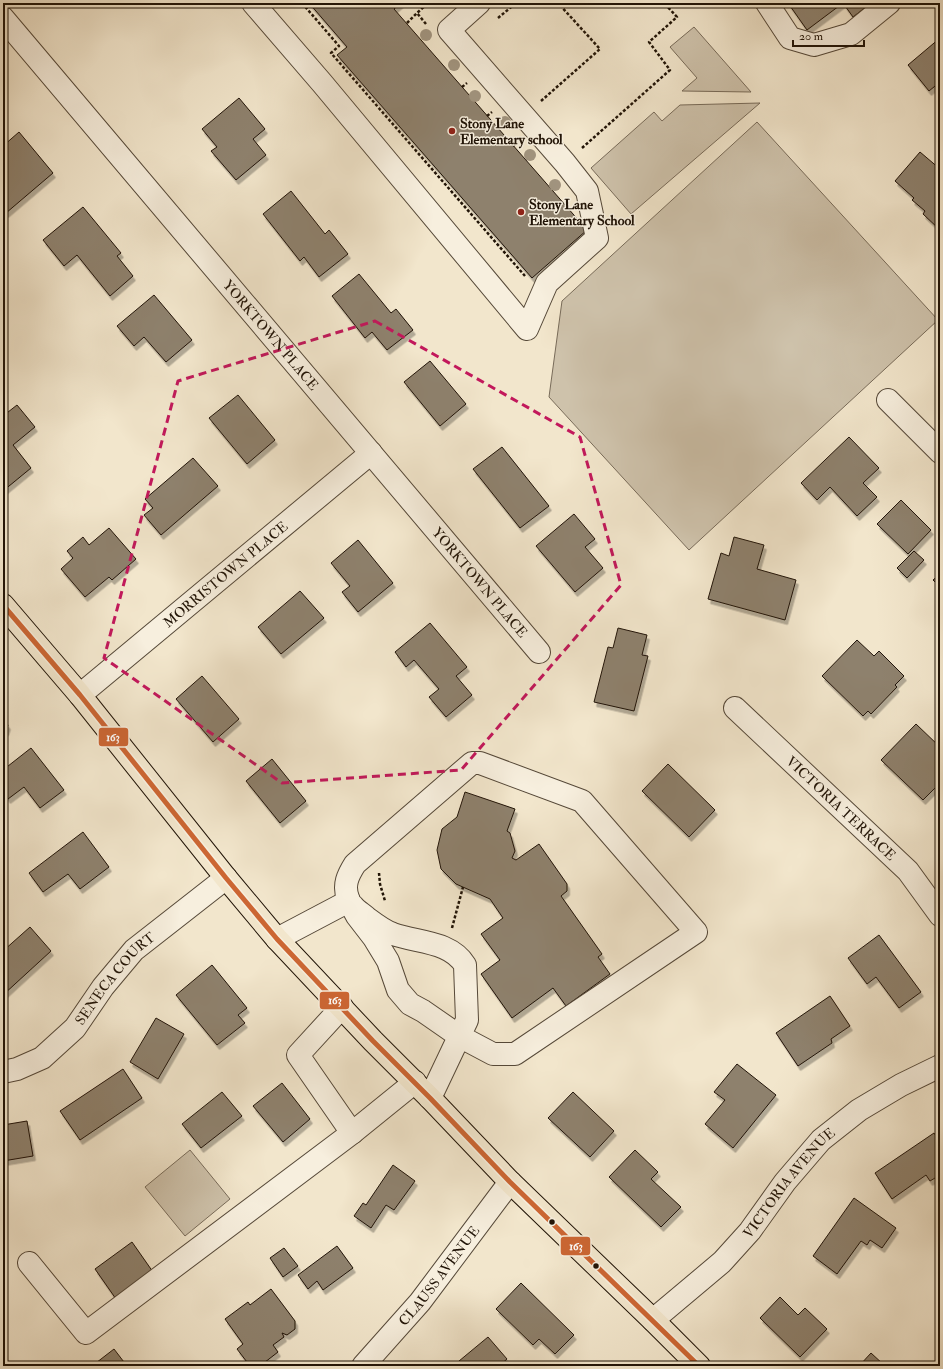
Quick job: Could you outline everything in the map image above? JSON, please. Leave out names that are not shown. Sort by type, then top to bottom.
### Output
[{"type":"main road","points":[[3,606],[80,695],[226,878],[277,939],[373,1041],[415,1082],[510,1182],[699,1366]]},
{"type":"street","points":[[253,3],[322,83],[527,329],[548,283],[597,238],[587,191],[565,163],[449,30],[479,3]]},
{"type":"street","points":[[767,3],[790,38],[814,45],[850,34],[889,3]]},
{"type":"street","name":"YORKTOWN PLACE","points":[[3,18],[539,652]]},
{"type":"street","points":[[888,400],[940,452]]},
{"type":"street","name":"MORRISTOWN PLACE","points":[[80,695],[371,453]]},
{"type":"street","name":"VICTORIA TERRACE","points":[[735,708],[908,871],[940,915]]},
{"type":"street","points":[[472,763],[480,763],[582,801],[696,932],[515,1054],[493,1054],[456,1042],[423,1011],[410,1004],[398,990],[388,961],[374,938],[357,916],[350,903],[346,893],[345,883],[355,864],[472,763]]},
{"type":"street","name":"SENECA COURT","points":[[3,1072],[17,1069],[42,1058],[75,1028],[102,987],[134,950],[226,878]]},
{"type":"street","points":[[277,939],[350,903]]},
{"type":"street","points":[[350,903],[378,926],[393,934],[430,943],[454,952],[465,965],[467,1020],[430,1098]]},
{"type":"street","points":[[342,1007],[298,1055],[352,1133]]},
{"type":"street","name":"VICTORIA AVENUE","points":[[653,1320],[722,1262],[750,1231],[784,1182],[821,1140],[859,1110],[901,1085],[940,1066]]},
{"type":"street","points":[[29,1263],[86,1333],[352,1133],[415,1082]]},
{"type":"street","name":"CLAUSS AVENUE","points":[[363,1366],[420,1302],[510,1182]]},
{"type":"path","points":[[302,3],[339,46],[331,53],[526,277]]},
{"type":"path","points":[[494,21],[516,3]]},
{"type":"path","points":[[538,104],[600,50],[558,3]]},
{"type":"path","points":[[565,163],[670,70],[649,42],[677,17],[664,3]]},
{"type":"path","points":[[406,23],[417,13]]},
{"type":"path","points":[[451,934],[463,887]]},
{"type":"highlighted area","points":[[375,321],[580,437],[621,585],[461,770],[282,783],[104,658],[178,381]]},
{"type":"shaded area","points":[[694,27],[751,92],[682,91],[697,78],[670,47]]},
{"type":"shaded area","points":[[760,103],[631,214],[591,168],[654,112],[662,121],[680,105]]},
{"type":"shaded area","points":[[757,122],[938,320],[689,550],[549,397],[562,301]]},
{"type":"shaded area","points":[[190,1150],[230,1199],[185,1236],[145,1187]]},
{"type":"building","name":"Stony Lane Elementary school","points":[[309,3],[401,3],[394,9],[587,230],[532,278],[337,55],[347,47]]},
{"type":"building","points":[[788,3],[843,3],[807,30]]},
{"type":"building","points":[[843,3],[871,3],[853,17]]},
{"type":"building","points":[[940,38],[940,82],[929,91],[908,65]]},
{"type":"building","points":[[239,98],[265,129],[253,139],[266,155],[236,180],[211,151],[217,147],[202,129]]},
{"type":"building","points":[[19,132],[53,173],[6,213],[3,210],[3,146]]},
{"type":"building","points":[[920,152],[940,169],[937,173],[940,176],[940,230],[923,214],[925,211],[912,200],[914,198],[895,181]]},
{"type":"building","points":[[291,191],[325,234],[329,230],[348,254],[319,277],[304,257],[300,261],[263,214]]},
{"type":"building","points":[[83,207],[121,253],[117,256],[133,276],[110,296],[77,255],[64,266],[43,240]]},
{"type":"building","points":[[359,274],[391,313],[396,309],[413,330],[387,350],[372,332],[365,338],[332,296]]},
{"type":"building","points":[[154,295],[192,340],[166,362],[144,337],[134,346],[117,326]]},
{"type":"building","points":[[430,361],[466,404],[440,426],[404,382]]},
{"type":"building","points":[[238,395],[275,440],[247,464],[209,418]]},
{"type":"building","points":[[17,405],[35,427],[13,445],[31,468],[3,491],[3,416]]},
{"type":"building","points":[[849,437],[879,468],[863,483],[877,497],[857,516],[830,487],[817,500],[801,483]]},
{"type":"building","points":[[502,447],[549,506],[520,528],[473,469]]},
{"type":"building","points":[[193,458],[218,486],[161,535],[144,515],[153,508],[145,499]]},
{"type":"building","points":[[901,500],[931,530],[908,554],[877,524]]},
{"type":"building","points":[[574,514],[595,539],[585,547],[603,568],[575,592],[536,546]]},
{"type":"building","points":[[109,528],[136,559],[112,580],[109,577],[85,597],[61,569],[73,558],[67,551],[83,537],[89,545]]},
{"type":"building","points":[[734,537],[764,545],[757,569],[796,580],[785,620],[708,599],[721,553],[729,556]]},
{"type":"building","points":[[358,540],[393,583],[358,612],[342,592],[350,586],[331,563]]},
{"type":"building","points":[[914,551],[924,560],[907,578],[897,568]]},
{"type":"building","points":[[940,574],[940,587],[933,580]]},
{"type":"building","points":[[300,591],[324,618],[281,654],[258,627]]},
{"type":"building","points":[[430,623],[467,667],[456,676],[472,695],[446,717],[429,697],[439,689],[414,660],[406,667],[395,652]]},
{"type":"building","points":[[618,628],[647,635],[642,655],[648,656],[634,711],[594,702],[608,647],[613,648]]},
{"type":"building","points":[[857,640],[874,656],[879,651],[904,676],[895,685],[897,687],[871,714],[868,711],[863,716],[822,676]]},
{"type":"building","points":[[202,676],[239,719],[213,742],[176,699]]},
{"type":"building","points":[[3,719],[8,725],[6,731],[3,733]]},
{"type":"building","points":[[916,724],[940,747],[940,783],[923,800],[881,760]]},
{"type":"building","points":[[31,748],[64,790],[40,808],[24,787],[8,799],[3,792],[3,770]]},
{"type":"building","points":[[272,759],[306,801],[280,823],[246,781]]},
{"type":"building","points":[[668,764],[715,810],[689,837],[642,791]]},
{"type":"building","points":[[465,792],[515,809],[507,831],[510,833],[515,851],[512,858],[516,860],[539,844],[567,884],[567,891],[561,896],[602,954],[598,957],[610,974],[566,1006],[553,988],[512,1018],[481,974],[500,960],[481,934],[503,918],[490,899],[456,884],[441,869],[437,850],[442,829],[457,817]]},
{"type":"building","points":[[83,832],[109,867],[80,889],[68,874],[43,892],[29,873]]},
{"type":"building","points":[[30,927],[51,951],[3,995],[3,951]]},
{"type":"building","points":[[879,935],[921,992],[899,1008],[876,977],[867,984],[848,958]]},
{"type":"building","points":[[212,965],[247,1008],[238,1015],[245,1023],[217,1045],[176,995]]},
{"type":"building","points":[[830,996],[850,1026],[831,1039],[832,1043],[798,1066],[776,1033]]},
{"type":"building","points":[[156,1018],[184,1034],[158,1079],[130,1062]]},
{"type":"building","points":[[737,1064],[776,1095],[733,1148],[705,1124],[725,1100],[714,1092]]},
{"type":"building","points":[[123,1069],[142,1098],[80,1140],[60,1111]]},
{"type":"building","points":[[282,1083],[310,1119],[283,1142],[253,1106]]},
{"type":"building","points":[[222,1092],[242,1116],[201,1148],[182,1124]]},
{"type":"building","points":[[573,1092],[614,1131],[590,1157],[548,1118]]},
{"type":"building","points":[[27,1121],[33,1156],[3,1161],[3,1125]]},
{"type":"building","points":[[934,1133],[940,1142],[940,1175],[930,1181],[926,1175],[892,1199],[875,1173]]},
{"type":"building","points":[[635,1150],[658,1172],[651,1179],[681,1207],[661,1227],[609,1177]]},
{"type":"building","points":[[393,1165],[415,1181],[394,1210],[386,1205],[371,1228],[354,1216],[363,1203],[366,1205]]},
{"type":"building","points":[[854,1198],[896,1228],[882,1248],[870,1240],[867,1245],[861,1241],[837,1274],[813,1256]]},
{"type":"building","points":[[132,1242],[153,1272],[116,1299],[95,1269]]},
{"type":"building","points":[[337,1246],[353,1268],[323,1290],[317,1281],[308,1289],[298,1275]]},
{"type":"building","points":[[284,1248],[298,1266],[283,1277],[270,1258]]},
{"type":"building","points":[[521,1283],[574,1335],[555,1354],[539,1339],[533,1345],[496,1309]]},
{"type":"building","points":[[271,1289],[295,1321],[295,1329],[287,1335],[282,1333],[284,1337],[273,1345],[278,1352],[260,1366],[250,1366],[237,1349],[243,1344],[225,1319],[248,1302],[250,1305]]},
{"type":"building","points":[[780,1297],[798,1315],[805,1308],[827,1329],[800,1357],[760,1318]]},
{"type":"building","points":[[488,1337],[507,1359],[499,1366],[453,1366]]},
{"type":"building","points":[[114,1349],[127,1366],[92,1366]]},
{"type":"building","points":[[871,1353],[884,1365],[859,1366]]},
{"type":"transit line","name":"163","points":[[3,605],[80,695],[226,878],[277,939],[373,1041],[510,1182],[699,1366]]},
{"type":"place","name":"Stony Lane Elementary school","points":[[452,131]]},
{"type":"place","name":"Stony Lane Elementary School","points":[[521,212]]}]
